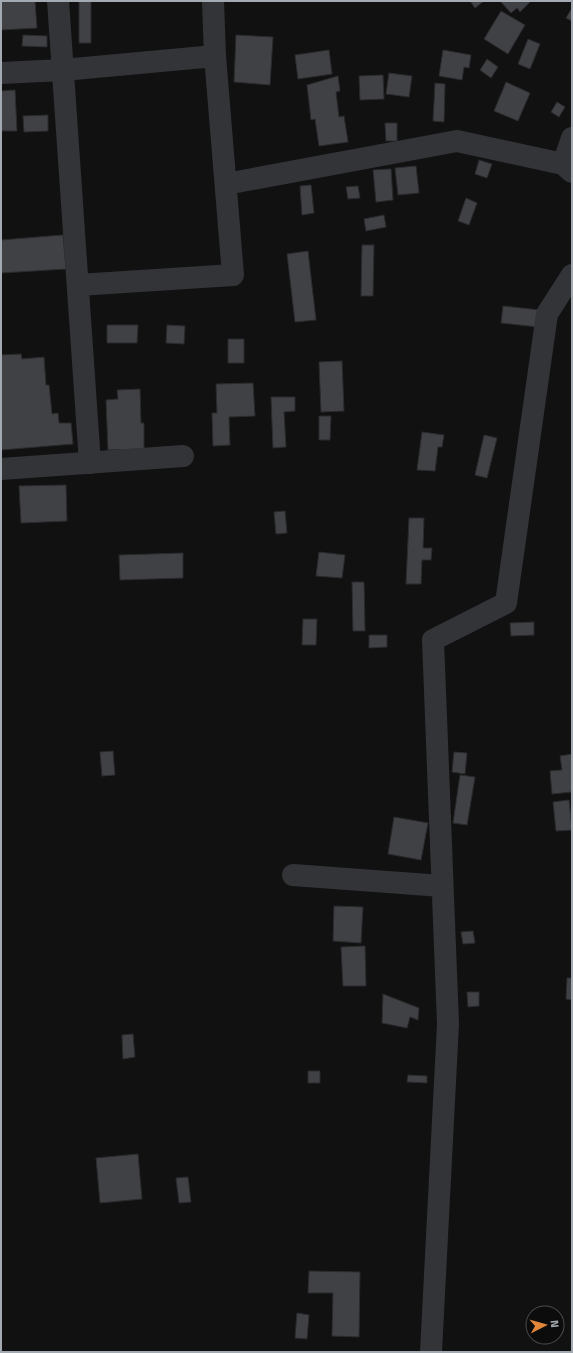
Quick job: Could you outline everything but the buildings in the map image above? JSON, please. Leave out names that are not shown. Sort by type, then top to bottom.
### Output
[{"type":"street","points":[[58,1],[90,463]]},
{"type":"street","points":[[78,285],[233,275],[215,56],[213,1]]},
{"type":"street","points":[[1,73],[63,70],[215,56]]},
{"type":"street","points":[[226,184],[457,141],[568,168],[572,138]]},
{"type":"street","points":[[431,1352],[448,1024],[433,640],[506,603],[547,314],[572,275]]},
{"type":"street","points":[[1,470],[183,456]]},
{"type":"street","points":[[292,875],[442,886]]}]
